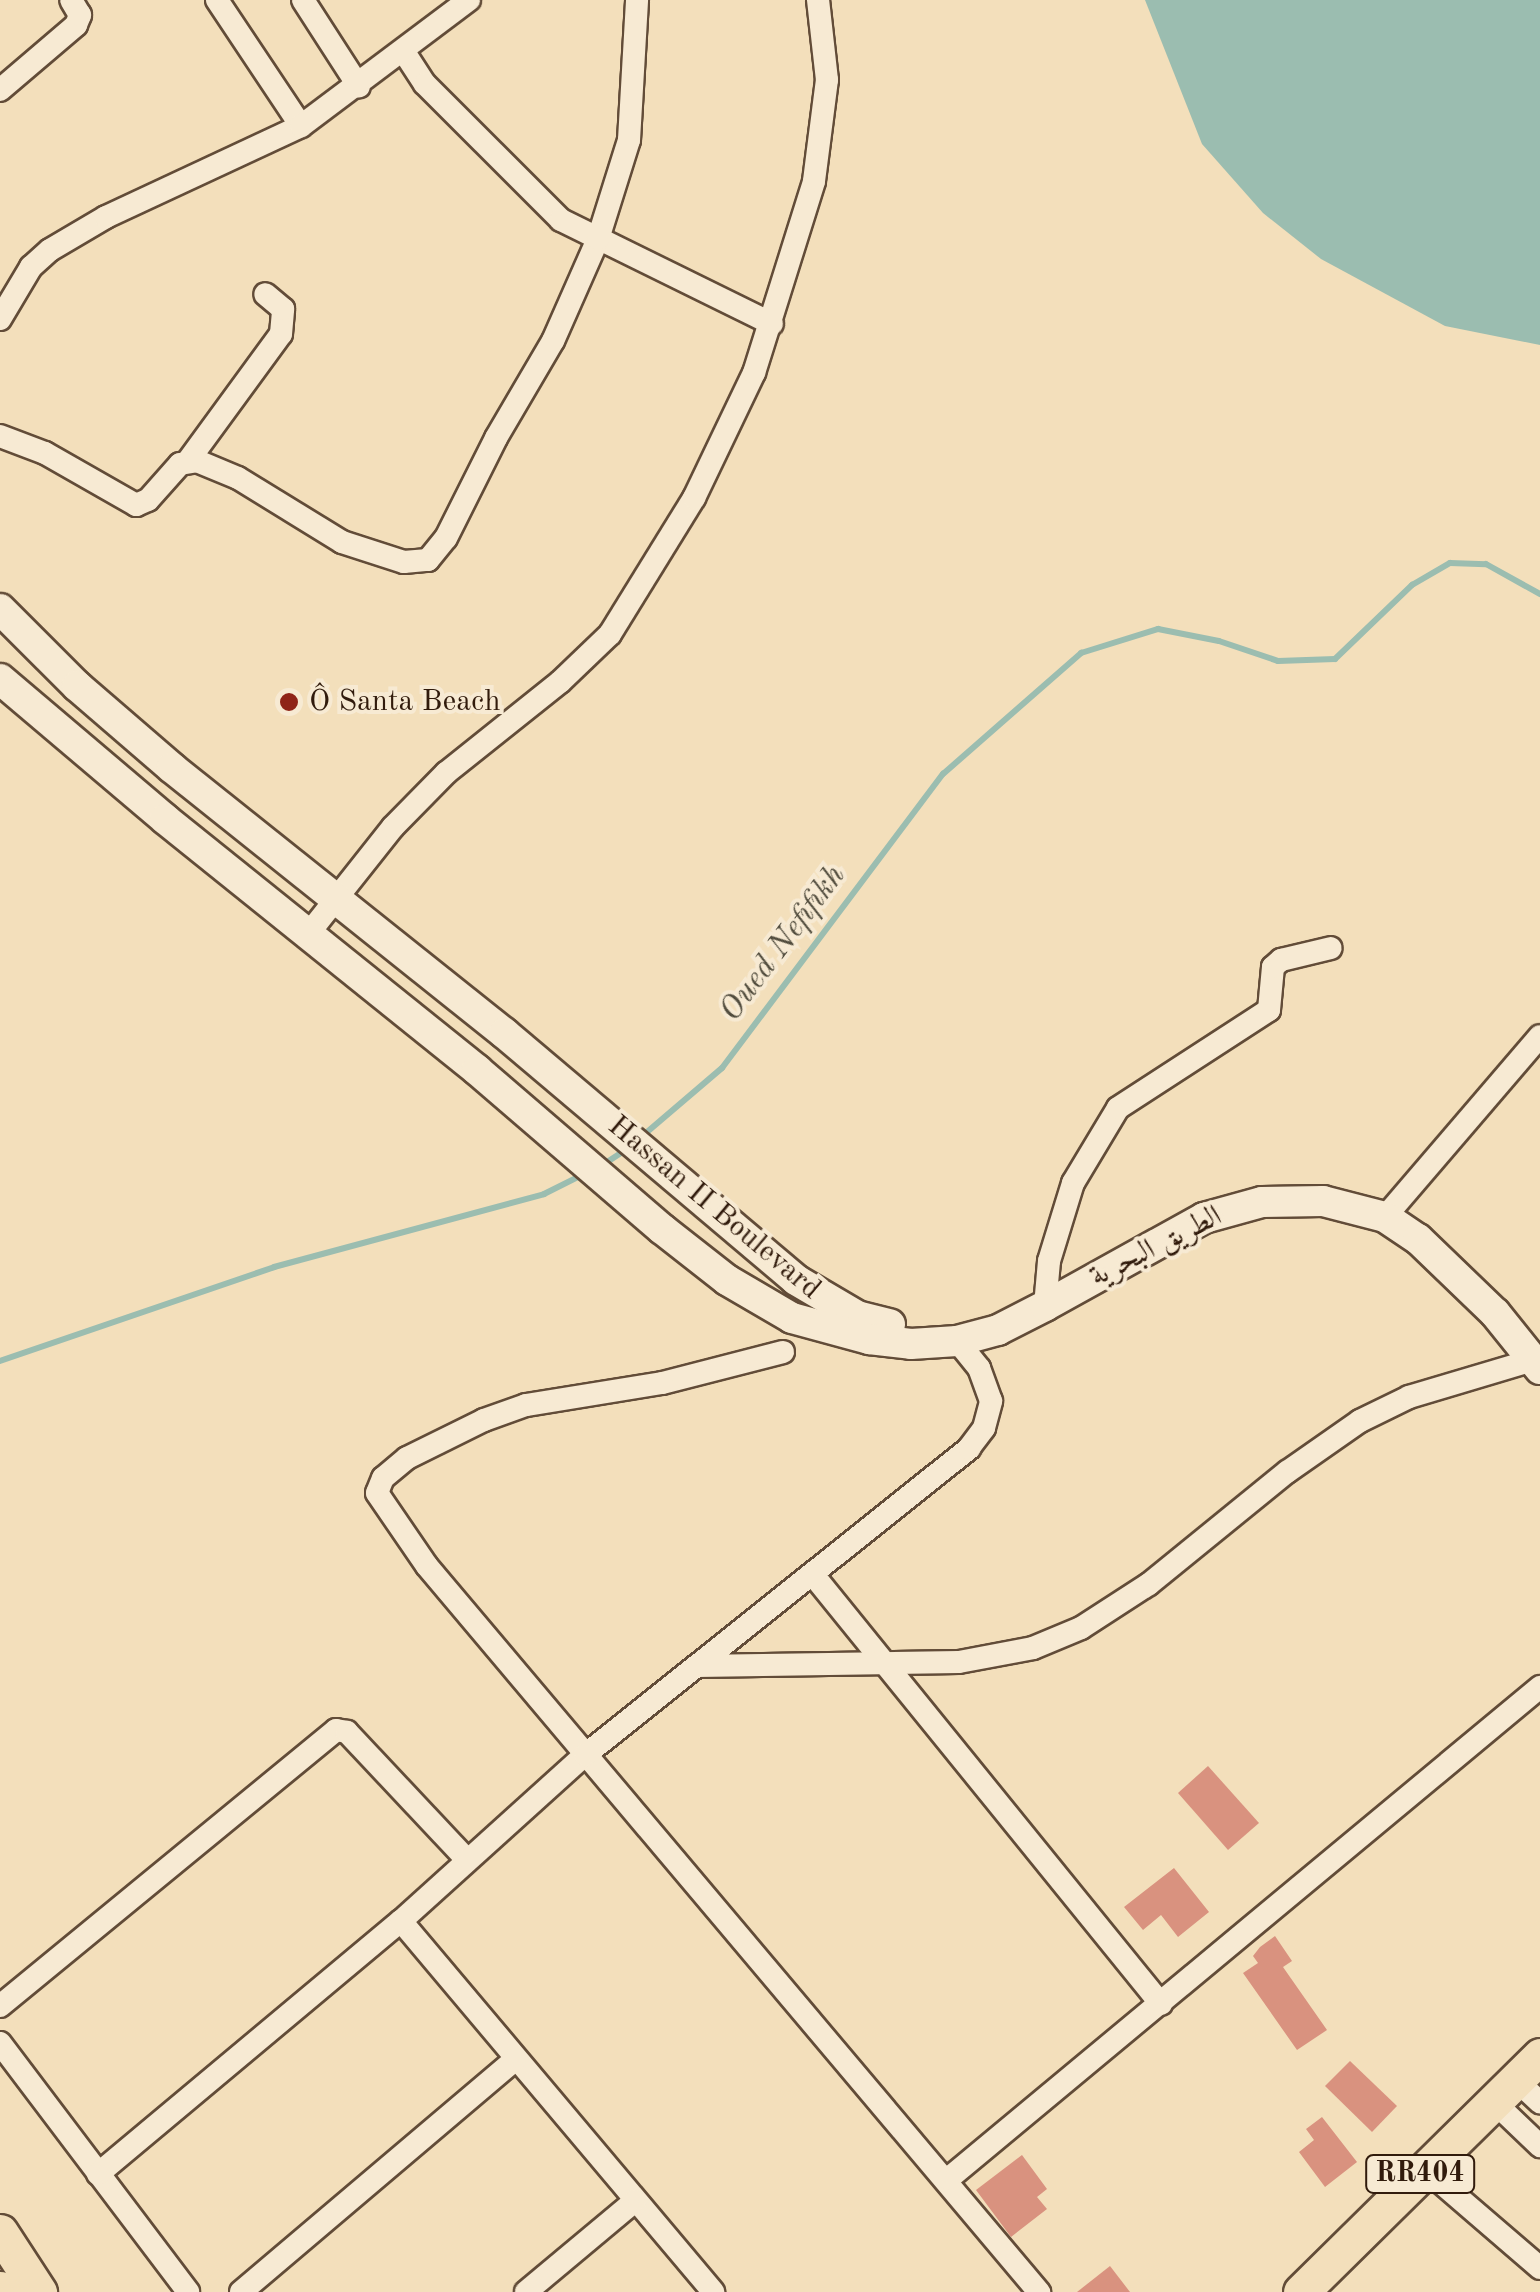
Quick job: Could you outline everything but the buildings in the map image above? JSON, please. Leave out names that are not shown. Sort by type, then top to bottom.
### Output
[{"type":"main road","name":"Hassan II Boulevard","points":[[0,609],[77,686],[158,757],[504,1032],[822,1300],[857,1316],[957,1342]]},
{"type":"main road","name":"Hassan II Boulevard","points":[[0,679],[720,1274],[763,1304],[826,1330],[911,1344],[957,1342]]},
{"type":"main road","name":"الطريق البحرية","points":[[957,1342],[998,1330],[1124,1258],[1230,1208],[1262,1202],[1323,1201],[1385,1217],[1450,1266],[1537,1365]]},
{"type":"main road","name":"RR404","points":[[1301,2292],[1425,2169],[1522,2085]]},
{"type":"main road","points":[[0,2232],[39,2292]]},
{"type":"street","points":[[0,90],[76,25],[80,15],[71,0]]},
{"type":"street","points":[[217,0],[301,126]]},
{"type":"street","points":[[302,0],[359,87]]},
{"type":"street","points":[[0,320],[31,267],[50,250],[106,217],[301,126],[359,87],[469,0]]},
{"type":"street","points":[[188,461],[238,478],[342,542],[404,562],[428,560],[446,538],[496,438],[553,341],[598,239],[630,140],[637,0]]},
{"type":"street","points":[[309,933],[393,828],[446,773],[560,682],[610,634],[694,498],[741,406],[772,324],[814,181],[822,138],[827,52],[818,0]]},
{"type":"street","points":[[404,52],[426,84],[549,210],[598,239],[772,324]]},
{"type":"street","points":[[0,436],[45,453],[136,504],[148,500],[188,461],[282,334],[283,309],[265,294]]},
{"type":"street","points":[[1045,1306],[1049,1261],[1074,1184],[1118,1108],[1269,1010],[1273,967],[1281,960],[1331,948]]},
{"type":"street","points":[[1385,1217],[1540,1036]]},
{"type":"street","points":[[98,2174],[401,1921],[585,1755],[814,1576],[969,1448],[991,1412],[990,1389],[957,1342]]},
{"type":"street","points":[[783,1352],[662,1384],[526,1405],[431,1445],[392,1468],[378,1486],[380,1502],[585,1755],[1039,2292]]},
{"type":"street","points":[[697,1666],[887,1664],[1005,1656],[1081,1628],[1149,1584],[1287,1472],[1360,1421],[1409,1397],[1537,1365]]},
{"type":"street","points":[[814,1576],[1160,2004]]},
{"type":"street","points":[[948,2180],[1540,1687]]},
{"type":"street","points":[[0,2006],[336,1730],[346,1732],[467,1860]]},
{"type":"street","points":[[401,1921],[713,2292]]},
{"type":"street","points":[[0,2043],[188,2292]]},
{"type":"street","points":[[241,2292],[514,2060]]},
{"type":"street","points":[[1522,2085],[1540,2146]]},
{"type":"street","points":[[1425,2169],[1540,2268]]},
{"type":"street","points":[[526,2292],[635,2200]]},
{"type":"shaded area","points":[[1145,0],[1540,0],[1540,345],[1445,326],[1321,259],[1263,213],[1202,144]]},
{"type":"waterway","name":"Oued Nefifikh","points":[[640,1138],[722,1068],[943,774],[1081,653],[1158,629],[1219,641],[1278,661],[1335,659],[1412,585],[1450,563],[1486,564],[1540,594]]},
{"type":"waterway","name":"Oued Nefifikh","points":[[604,1164],[627,1149]]},
{"type":"waterway","name":"Oued Nefifikh","points":[[0,1361],[274,1267],[544,1194],[584,1174]]},
{"type":"place","name":"Ô Santa Beach","points":[[289,702]]}]
